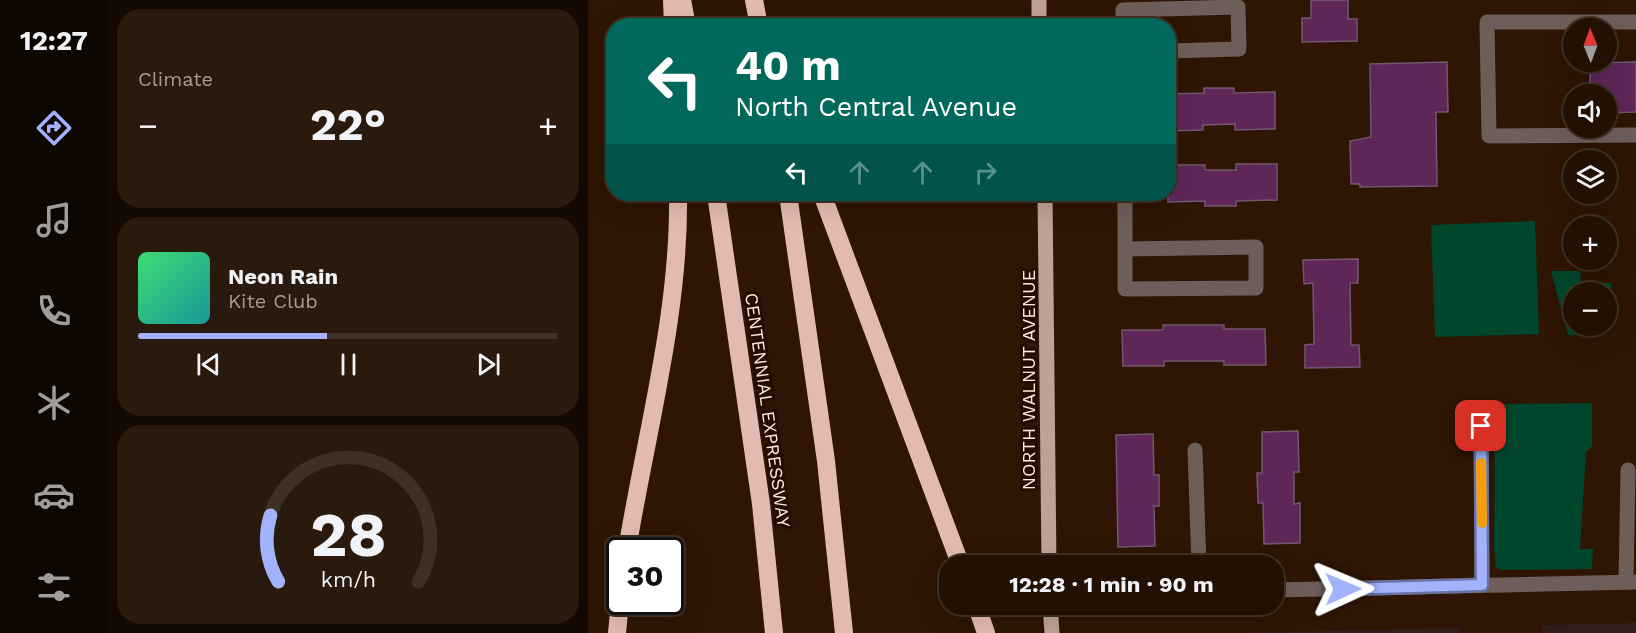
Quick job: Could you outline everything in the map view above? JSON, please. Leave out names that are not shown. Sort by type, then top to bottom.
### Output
[{"type":"highway","points":[[672,0],[673,18]]},
{"type":"highway","points":[[682,0],[685,18]]},
{"type":"highway","points":[[754,0],[757,18]]},
{"type":"highway","points":[[629,537],[669,308],[677,201]]},
{"type":"highway","name":"CENTENNIAL EXPRESSWAY","points":[[717,201],[757,471],[774,633]]},
{"type":"highway","points":[[789,201],[826,461],[844,633]]},
{"type":"highway","points":[[825,201],[957,555]]},
{"type":"highway","points":[[617,633],[619,615]]},
{"type":"highway","points":[[980,615],[986,633]]},
{"type":"main road","points":[[1039,0],[1039,18]]},
{"type":"main road","name":"NORTH WALNUT AVENUE","points":[[1045,201],[1049,555]]},
{"type":"main road","points":[[1051,615],[1052,633]]},
{"type":"street","points":[[1123,18],[1123,10],[1238,7],[1239,49],[1176,51]]},
{"type":"street","points":[[1636,22],[1487,22],[1489,136],[1636,135]]},
{"type":"street","points":[[1125,201],[1125,249],[1125,289],[1257,288],[1256,247],[1125,249]]},
{"type":"street","points":[[1481,426],[1482,585]]},
{"type":"street","points":[[1195,450],[1199,555]]},
{"type":"street","points":[[1284,590],[1631,582],[1628,470]]},
{"type":"shaded area","points":[[1636,623],[1636,633],[1543,633],[1543,625]]},
{"type":"shaded area","points":[[1460,628],[1461,633],[1239,633]]},
{"type":"green space","points":[[1535,221],[1539,334],[1435,337],[1431,225]]},
{"type":"green space","points":[[1551,271],[1580,271],[1581,282],[1563,282],[1563,316]]},
{"type":"green space","points":[[1592,403],[1592,446],[1586,452],[1580,549],[1593,549],[1592,569],[1501,570],[1496,567],[1494,547],[1495,404]]},
{"type":"building","points":[[1311,0],[1348,0],[1348,19],[1357,19],[1357,41],[1302,42],[1302,18],[1311,18]]},
{"type":"building","points":[[1447,62],[1448,112],[1436,112],[1437,186],[1360,187],[1360,184],[1351,184],[1350,141],[1371,137],[1370,64]]},
{"type":"building","points":[[1617,62],[1636,62],[1636,112],[1617,113],[1617,84],[1590,84],[1590,72],[1617,72]]},
{"type":"building","points":[[1204,88],[1234,88],[1234,93],[1275,92],[1275,129],[1235,130],[1235,124],[1203,125],[1203,130],[1176,131],[1176,94],[1204,93]]},
{"type":"building","points":[[1236,164],[1277,164],[1277,200],[1236,201],[1236,206],[1205,206],[1205,201],[1168,202],[1176,201],[1176,165],[1205,165],[1205,170],[1236,170]]},
{"type":"building","points":[[1358,259],[1358,283],[1350,283],[1351,345],[1359,345],[1360,367],[1305,368],[1305,345],[1314,344],[1313,283],[1304,284],[1303,260]]},
{"type":"building","points":[[1163,325],[1224,325],[1224,329],[1265,329],[1266,365],[1224,365],[1224,361],[1164,361],[1164,366],[1123,366],[1122,330],[1163,330]]},
{"type":"building","points":[[1298,431],[1299,472],[1294,472],[1294,504],[1300,503],[1300,543],[1264,544],[1263,503],[1258,503],[1257,473],[1262,473],[1262,432]]},
{"type":"building","points":[[1153,434],[1154,475],[1159,475],[1159,506],[1154,506],[1155,546],[1118,547],[1116,435]]},
{"type":"slow traffic","points":[[1481,463],[1482,523]]},
{"type":"route","points":[[1343,589],[1482,585],[1481,426]]}]
